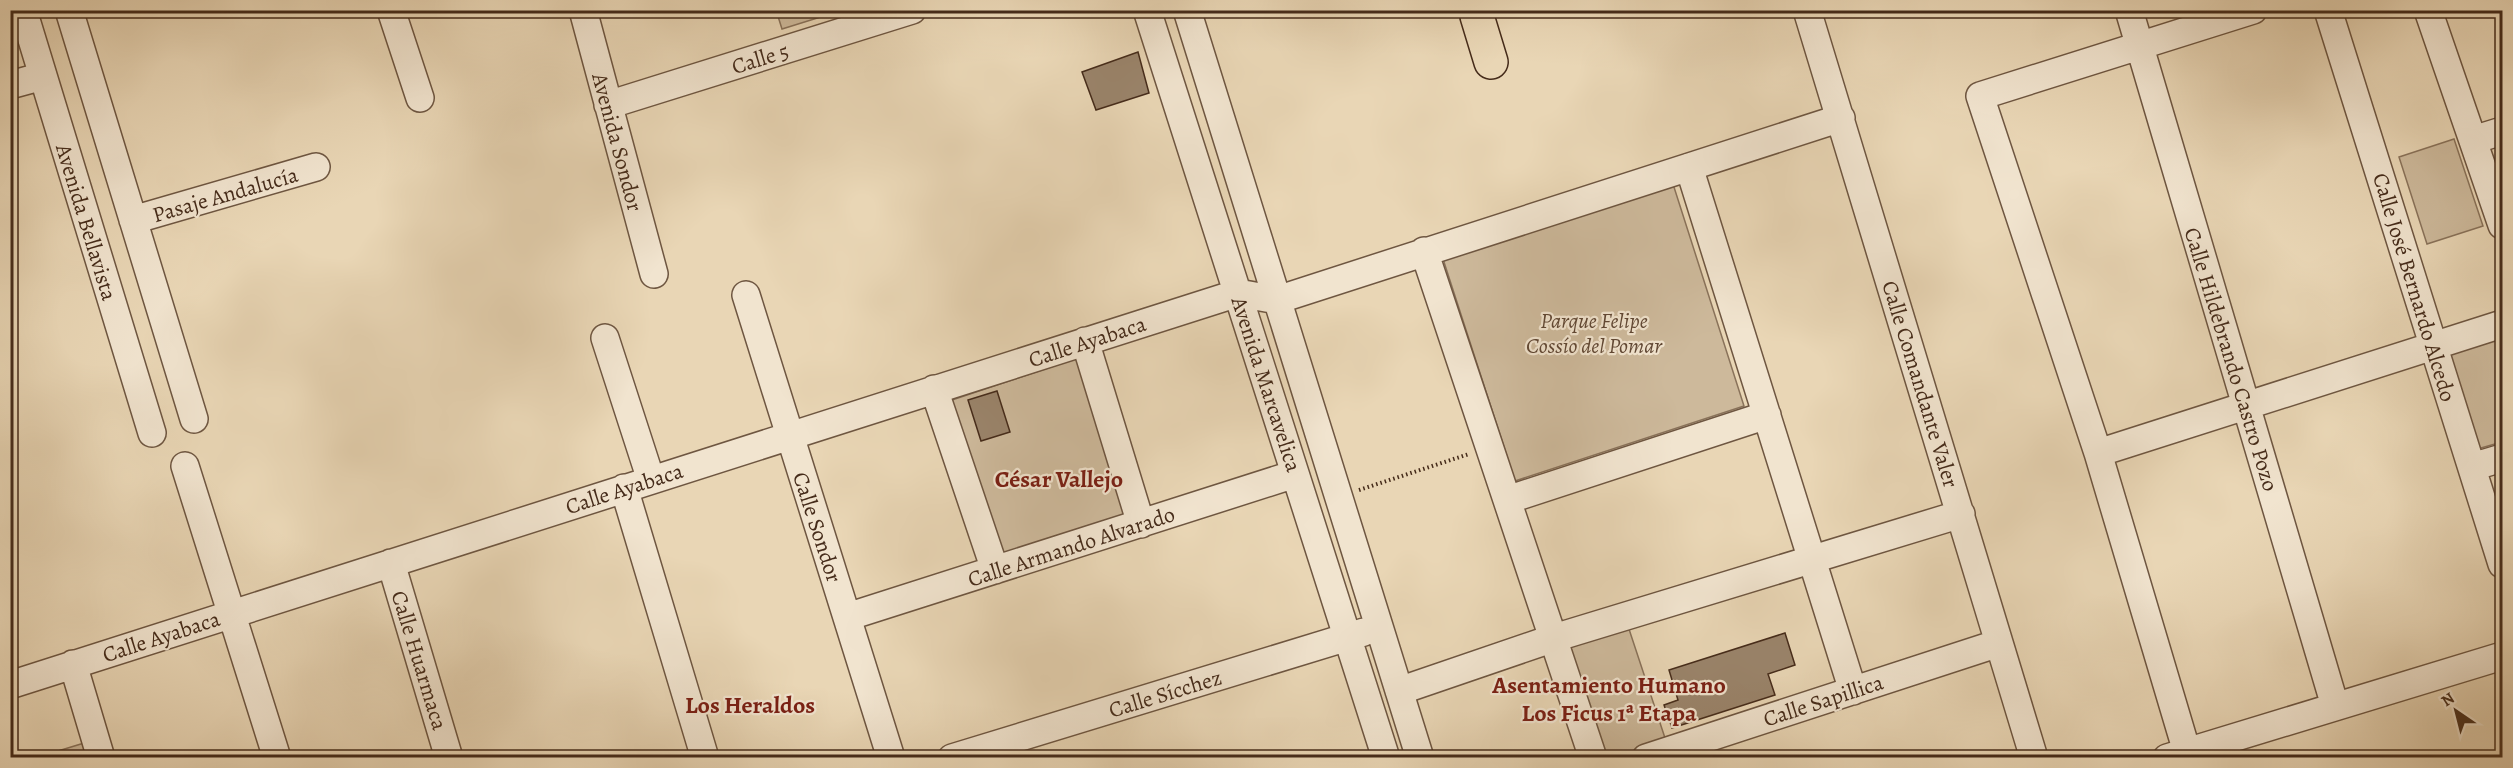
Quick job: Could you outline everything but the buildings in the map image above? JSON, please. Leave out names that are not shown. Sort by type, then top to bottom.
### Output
[{"type":"main road","points":[[1477,16],[1491,62]]},
{"type":"street","name":"Avenida Bellavista","points":[[23,10],[152,433]]},
{"type":"street","name":"Avenida Bellavista","points":[[69,10],[194,419]]},
{"type":"street","points":[[391,10],[420,98]]},
{"type":"street","name":"Avenida Sondor","points":[[583,10],[654,274]]},
{"type":"street","name":"Calle 5","points":[[608,105],[912,10]]},
{"type":"street","name":"Avenida Marcavelica","points":[[1147,10],[1386,758]]},
{"type":"street","name":"Avenida Marcavelica","points":[[1187,10],[1420,758]]},
{"type":"street","name":"Calle Comandante Valer","points":[[1807,10],[2034,758]]},
{"type":"street","name":"Calle Hildebrando Castro Pozo","points":[[2129,10],[2335,706]]},
{"type":"street","points":[[2253,10],[2139,44],[1980,96],[2098,453],[2177,755],[2502,656]]},
{"type":"street","name":"Calle José Bernardo Alcedo","points":[[2328,10],[2502,564]]},
{"type":"street","points":[[2428,10],[2502,225]]},
{"type":"street","points":[[10,85],[43,76]]},
{"type":"street","points":[[1238,293],[1277,300],[1841,118]]},
{"type":"street","points":[[2473,140],[2502,130]]},
{"type":"street","name":"Pasaje Andalucía","points":[[133,220],[316,167]]},
{"type":"street","points":[[1689,167],[1853,690]]},
{"type":"street","points":[[1424,251],[1593,758]]},
{"type":"street","name":"Calle Ayabaca","points":[[10,685],[1238,293]]},
{"type":"street","name":"Calle Sondor","points":[[746,296],[891,758]]},
{"type":"street","points":[[2098,453],[2502,324]]},
{"type":"street","points":[[125,347],[168,333]]},
{"type":"street","points":[[605,339],[651,480]]},
{"type":"street","points":[[1085,341],[1141,524]]},
{"type":"street","points":[[934,389],[995,570]]},
{"type":"street","points":[[1507,500],[1767,415]]},
{"type":"street","points":[[2472,467],[2502,458]]},
{"type":"street","points":[[185,466],[277,758]]},
{"type":"street","name":"Calle Armando Alvarado","points":[[847,617],[1295,474]]},
{"type":"street","points":[[624,488],[705,758]]},
{"type":"street","points":[[1399,691],[1554,638],[1961,514]]},
{"type":"street","name":"Calle Huarmaca","points":[[391,563],[449,758]]},
{"type":"street","name":"Calle Sícchez","points":[[952,758],[1379,627]]},
{"type":"street","name":"Calle Sapillica","points":[[1646,758],[1704,749],[1853,690],[1999,643]]},
{"type":"street","points":[[74,664],[101,758]]},
{"type":"path","points":[[1338,496],[1490,447]]},
{"type":"green space","points":[[776,10],[840,10],[840,11],[782,29]]},
{"type":"green space","points":[[2454,139],[2483,226],[2427,244],[2399,157]]},
{"type":"green space","name":"Parque Felipe Cossío del Pomar","points":[[1673,184],[1744,406],[1515,481],[1443,259]]},
{"type":"green space","points":[[2502,337],[2502,442],[2474,450],[2447,354]]},
{"type":"green space","points":[[1081,357],[1134,518],[1005,561],[952,400]]},
{"type":"green space","points":[[1625,617],[1666,741],[1615,757],[1592,757],[1557,640]]},
{"type":"green space","points":[[94,740],[99,758],[35,758]]},
{"type":"district","name":"César Vallejo","points":[[1059,479]]},
{"type":"district","name":"Asentamiento Humano Los Ficus 1ª Etapa","points":[[1609,699]]},
{"type":"district","name":"Los Heraldos","points":[[750,705]]}]
